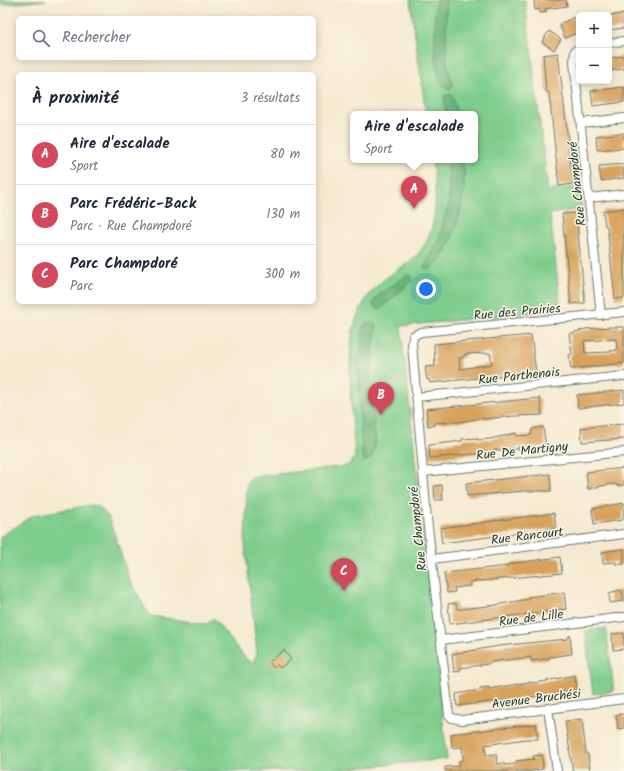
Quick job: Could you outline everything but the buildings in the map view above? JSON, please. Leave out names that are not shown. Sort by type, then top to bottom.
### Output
[{"type":"street","points":[[612,43],[624,41]]},
{"type":"street","name":"Rue Champdoré","points":[[576,54],[574,62],[576,79]]},
{"type":"street","name":"Rue Champdoré","points":[[577,84],[590,198],[601,315]]},
{"type":"street","points":[[581,123],[624,118]]},
{"type":"street","points":[[590,198],[624,194]]},
{"type":"street","name":"Rue des Prairies","points":[[413,336],[421,332],[624,312]]},
{"type":"street","name":"Rue Champdoré","points":[[413,336],[412,345],[416,397],[440,640],[448,710],[452,718]]},
{"type":"street","name":"Rue Parthenais","points":[[416,397],[624,376]]},
{"type":"street","name":"Rue De Martigny","points":[[423,472],[624,452]]},
{"type":"street","name":"Rue Rancourt","points":[[432,559],[624,534]]},
{"type":"street","name":"Rue de Lille","points":[[440,640],[624,617]]},
{"type":"street","name":"Avenue Bruchési","points":[[452,718],[462,720],[624,699]]},
{"type":"street","points":[[548,708],[557,771]]},
{"type":"green space","points":[[0,0],[46,0],[0,5]]},
{"type":"green space","points":[[410,0],[525,0],[548,190],[579,187],[582,209],[550,214],[561,310],[401,326],[447,759],[325,771],[0,771],[0,537],[34,515],[91,505],[99,507],[108,516],[130,581],[150,616],[207,624],[213,618],[247,660],[253,663],[257,653],[245,545],[247,482],[251,477],[347,466],[355,457],[350,362],[354,326],[359,312],[373,290],[417,255],[425,244],[431,231],[434,218],[435,189],[432,163],[478,163],[478,111],[426,111]]},
{"type":"green space","points":[[436,0],[446,0],[447,64],[453,85],[449,90],[443,85],[436,63]]},
{"type":"green space","points":[[452,94],[456,111],[446,111],[444,96]]},
{"type":"green space","points":[[448,163],[462,163],[464,187],[462,203],[453,236],[438,262],[429,270],[424,267],[438,242],[449,203]]},
{"type":"green space","points":[[409,274],[412,277],[412,281],[380,309],[374,306],[373,303],[379,295]]},
{"type":"green space","points":[[367,322],[377,325],[370,380],[371,405],[376,442],[372,457],[365,462],[362,455],[358,371],[363,326]]},
{"type":"green space","points":[[606,628],[614,691],[593,694],[585,631]]},
{"type":"place","name":"Aire d'escalade","points":[[414,209]]},
{"type":"place","name":"Parc Frédéric-Back","points":[[381,415]]},
{"type":"place","name":"Parc Champdoré","points":[[344,591]]}]
